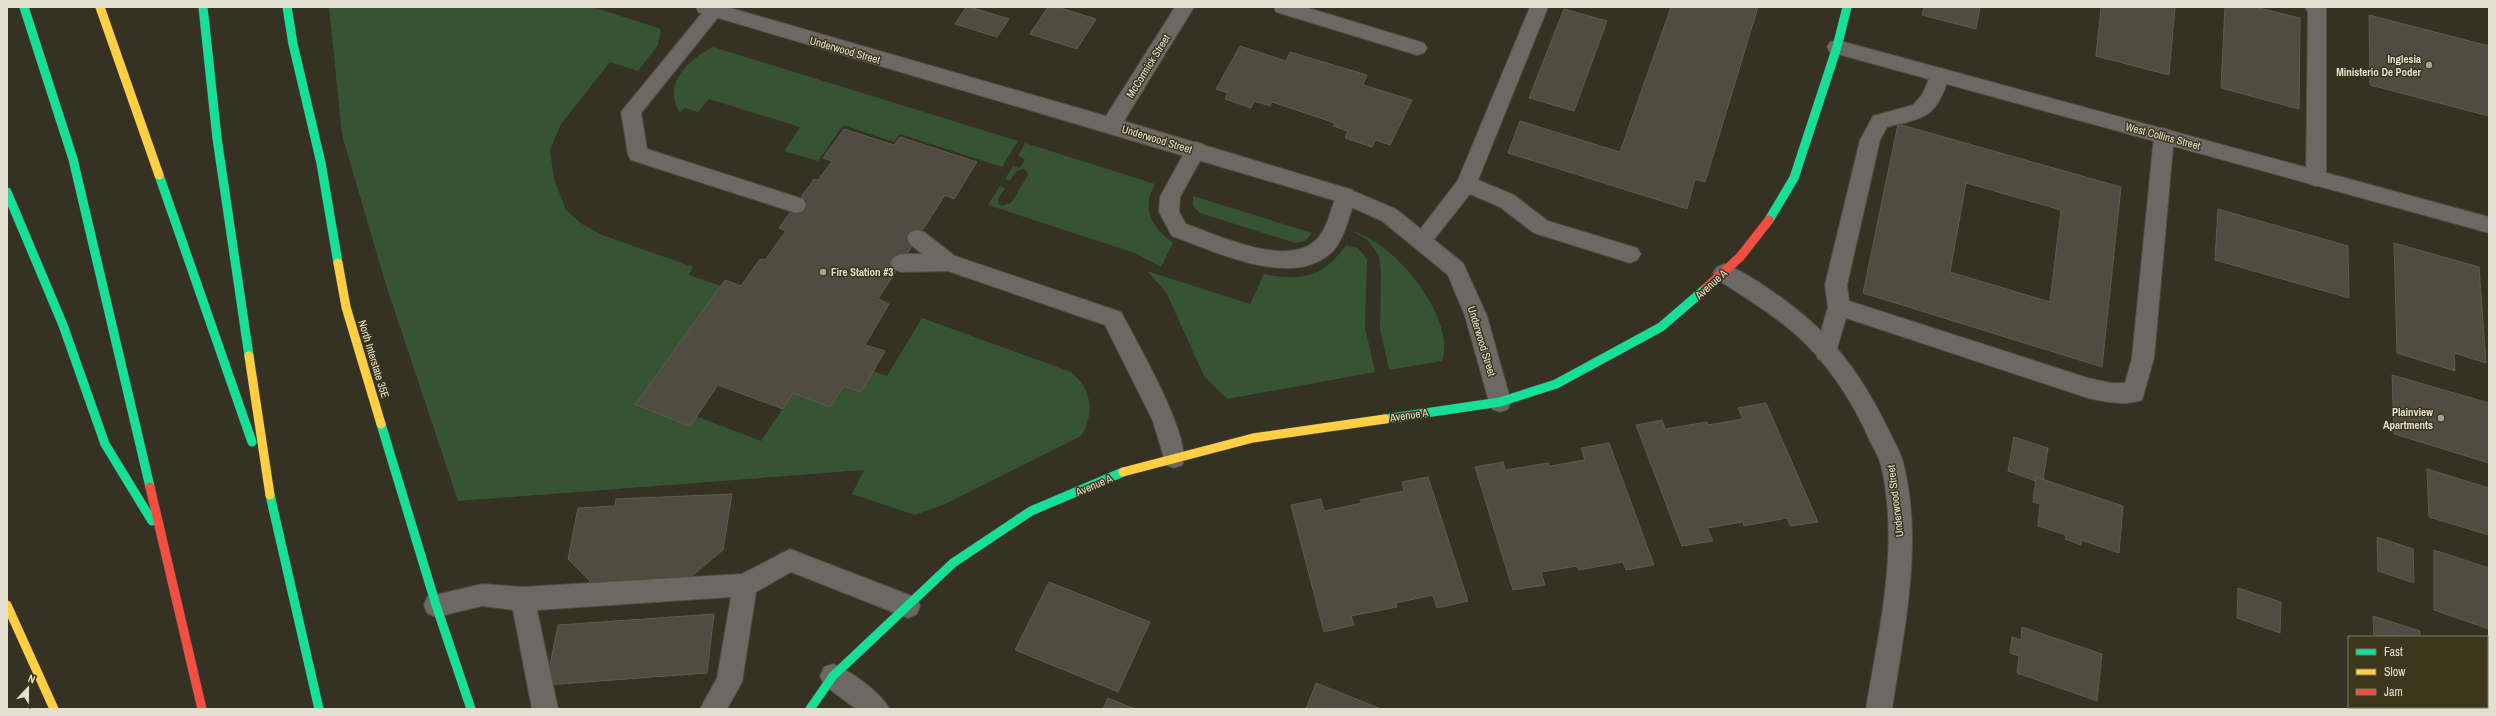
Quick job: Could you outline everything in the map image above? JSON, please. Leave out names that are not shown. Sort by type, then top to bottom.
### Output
[{"type":"main road","points":[[24,7],[73,159],[202,709]]},
{"type":"main road","points":[[100,7],[269,490]]},
{"type":"main road","points":[[203,7],[207,57],[225,195],[269,490],[319,709]]},
{"type":"main road","name":"North Interstate 35E","points":[[287,7],[293,44],[321,163],[346,306],[436,605],[471,709]]},
{"type":"main road","name":"Avenue A","points":[[833,676],[954,563],[1031,511],[1133,468],[1254,438],[1500,402],[1556,384],[1661,327],[1724,273],[1760,235],[1794,178],[1837,47],[1847,7]]},
{"type":"main road","points":[[7,192],[63,325],[105,444],[163,539]]},
{"type":"main road","points":[[7,605],[54,709]]},
{"type":"main road","points":[[810,709],[833,676]]},
{"type":"street","name":"McCormick Street","points":[[1111,125],[1185,7]]},
{"type":"street","points":[[1283,7],[1417,48]]},
{"type":"street","points":[[1422,240],[1466,184],[1539,7]]},
{"type":"street","points":[[2314,7],[2317,9],[2316,178]]},
{"type":"street","points":[[710,9],[631,112],[638,154],[796,205]]},
{"type":"street","name":"Underwood Street","points":[[710,9],[1196,150],[1346,196],[1389,215],[1422,240],[1456,269],[1476,316],[1500,402]]},
{"type":"street","name":"West Collins Street","points":[[1837,47],[2489,225]]},
{"type":"street","points":[[1826,352],[1839,307],[1836,285],[1870,140],[1880,121],[1922,111],[1932,99],[1940,75]]},
{"type":"street","points":[[1839,307],[2088,388],[2111,393],[2134,393],[2143,358],[2164,136]]},
{"type":"street","points":[[1196,150],[1170,197],[1169,212],[1179,230],[1270,260],[1288,261],[1307,256],[1324,246],[1346,196]]},
{"type":"street","points":[[1466,184],[1507,201],[1541,227],[1630,254]]},
{"type":"street","points":[[918,238],[948,262],[1113,318],[1164,420],[1174,458]]},
{"type":"street","points":[[901,263],[948,262]]},
{"type":"street","name":"Underwood Street","points":[[1724,273],[1810,334],[1826,352],[1842,371],[1871,415],[1893,465],[1900,531],[1899,578],[1879,709]]},
{"type":"street","points":[[436,605],[482,596],[523,599],[745,585],[790,560],[908,606]]},
{"type":"street","points":[[713,709],[729,682],[745,585]]},
{"type":"street","points":[[523,599],[546,709]]},
{"type":"street","points":[[833,676],[876,709]]},
{"type":"green space","points":[[329,7],[593,7],[661,29],[658,45],[638,71],[610,62],[561,124],[550,150],[554,179],[566,210],[582,224],[602,235],[693,267],[689,275],[721,286],[635,406],[690,426],[696,416],[761,441],[793,393],[830,407],[844,386],[873,371],[887,376],[922,318],[1071,372],[1083,386],[1089,402],[1090,410],[1088,419],[1081,436],[945,504],[915,515],[852,494],[864,470],[458,501],[386,285],[342,135]]},
{"type":"green space","points":[[713,47],[1018,141],[1002,167],[900,134],[894,142],[843,125],[818,161],[784,151],[800,127],[709,99],[698,112],[684,108],[680,113],[675,102],[674,92],[680,74],[695,58]]},
{"type":"green space","points":[[1025,143],[1155,184],[1149,202],[1150,217],[1159,231],[1173,243],[1161,267],[1135,253],[988,205],[1000,186],[1005,188],[998,199],[998,203],[1002,206],[1011,203],[1028,175],[1024,169],[1019,170],[1010,181],[1005,179],[1013,166],[1020,168],[1025,159],[1018,156]]},
{"type":"green space","points":[[1193,196],[1312,233],[1305,241],[1295,243],[1200,213],[1193,206]]},
{"type":"green space","points":[[1352,231],[1369,238],[1386,250],[1403,265],[1418,284],[1431,304],[1440,324],[1444,344],[1442,361],[1389,370],[1380,329],[1381,272],[1379,256],[1368,240]]},
{"type":"green space","points":[[1346,245],[1358,248],[1367,259],[1365,327],[1375,372],[1227,399],[1204,376],[1166,292],[1147,271],[1250,304],[1264,274],[1300,277],[1311,274],[1329,264],[1338,256]]},
{"type":"building","points":[[966,7],[1009,19],[997,37],[955,24]]},
{"type":"building","points":[[1048,7],[1057,7],[1096,19],[1077,49],[1030,34]]},
{"type":"building","points":[[1671,7],[1758,7],[1705,182],[1695,179],[1687,209],[1508,153],[1520,121],[1620,152]]},
{"type":"building","points":[[1924,7],[1980,7],[1976,29],[1922,15]]},
{"type":"building","points":[[2101,7],[2175,7],[2169,75],[2096,56]]},
{"type":"building","points":[[2225,7],[2255,7],[2300,18],[2299,109],[2221,88]]},
{"type":"building","points":[[1564,9],[1607,21],[1574,111],[1529,98]]},
{"type":"building","name":"Inglesia Ministerio De Poder","points":[[2369,15],[2489,46],[2489,116],[2370,85]]},
{"type":"building","points":[[1240,46],[1286,61],[1290,52],[1367,75],[1363,85],[1412,100],[1390,145],[1376,140],[1372,147],[1345,138],[1348,131],[1333,126],[1335,123],[1272,102],[1270,106],[1254,101],[1251,108],[1225,99],[1228,93],[1216,89]]},
{"type":"building","points":[[1898,124],[2121,187],[2102,367],[1863,293]],"holes":[[[1966,183],[2061,210],[2050,302],[1950,272]]]},
{"type":"building","name":"Fire Station #3","points":[[844,129],[894,145],[900,137],[977,162],[954,199],[945,195],[878,299],[889,304],[865,345],[885,351],[861,392],[844,386],[830,407],[793,393],[783,409],[718,385],[690,426],[635,405],[725,280],[741,286],[760,259],[765,260],[786,231],[779,228],[814,179],[818,180],[832,161],[823,158]]},
{"type":"building","points":[[2218,209],[2348,246],[2349,298],[2215,260]]},
{"type":"building","points":[[2394,243],[2479,267],[2486,363],[2454,353],[2455,371],[2397,353]]},
{"type":"building","name":"Plainview Apartments","points":[[2392,375],[2489,403],[2489,463],[2394,434]]},
{"type":"building","points":[[1766,403],[1818,522],[1791,526],[1787,518],[1744,526],[1743,522],[1707,528],[1713,541],[1682,546],[1636,425],[1662,420],[1665,429],[1707,422],[1708,425],[1743,419],[1738,408]]},
{"type":"building","points":[[2014,437],[2048,448],[2043,480],[2036,477],[2036,481],[2008,471]]},
{"type":"building","points":[[1609,443],[1654,565],[1626,570],[1623,562],[1579,570],[1577,566],[1541,572],[1545,585],[1513,590],[1475,467],[1503,462],[1505,470],[1548,463],[1550,466],[1585,460],[1581,448]]},
{"type":"building","points":[[2427,469],[2489,488],[2489,535],[2429,517]]},
{"type":"building","points":[[1428,477],[1468,601],[1437,608],[1433,595],[1396,603],[1397,607],[1351,616],[1354,625],[1324,632],[1291,505],[1321,499],[1324,511],[1362,503],[1360,500],[1404,491],[1402,482]]},
{"type":"building","points":[[2036,477],[2123,506],[2119,553],[2081,540],[2081,545],[2065,539],[2066,535],[2038,526],[2040,504],[2033,502]]},
{"type":"building","points":[[732,494],[723,550],[688,579],[595,586],[568,559],[578,508],[615,506],[616,499]]},
{"type":"building","points":[[2377,537],[2413,549],[2414,583],[2378,571]]},
{"type":"building","points":[[2434,550],[2489,568],[2489,629],[2434,610]]},
{"type":"building","points":[[1049,582],[1150,622],[1118,692],[1015,650]]},
{"type":"building","points":[[2238,588],[2281,602],[2280,633],[2237,618]]},
{"type":"building","points":[[714,614],[707,673],[546,685],[558,625]]},
{"type":"building","points":[[2373,616],[2420,631],[2420,636],[2374,635]]},
{"type":"building","points":[[2022,627],[2102,654],[2097,701],[2017,673],[2019,656],[2010,653],[2012,637],[2021,640]]},
{"type":"building","points":[[2488,658],[2489,709],[2479,708],[2488,708]]},
{"type":"building","points":[[1316,683],[1381,709],[1306,709]]},
{"type":"building","points":[[1108,698],[1135,709],[1103,709]]},
{"type":"traffic: fast","points":[[24,7],[73,159],[150,487]]},
{"type":"traffic: fast","points":[[203,7],[217,138],[249,356]]},
{"type":"traffic: fast","points":[[287,7],[293,44],[321,163],[338,263]]},
{"type":"traffic: fast","points":[[1769,220],[1794,178],[1837,47],[1847,7]]},
{"type":"traffic: fast","points":[[159,175],[252,442]]},
{"type":"traffic: fast","points":[[7,192],[63,325],[105,444],[152,521]]},
{"type":"traffic: fast","points":[[1385,419],[1500,402],[1556,384],[1661,327],[1705,289]]},
{"type":"traffic: fast","points":[[381,424],[436,605],[471,709]]},
{"type":"traffic: fast","points":[[810,709],[833,676],[953,563],[1031,511],[1123,472]]},
{"type":"traffic: fast","points":[[270,495],[319,709]]},
{"type":"traffic: slow","points":[[100,7],[159,175]]},
{"type":"traffic: slow","points":[[338,263],[346,307],[381,424]]},
{"type":"traffic: slow","points":[[249,356],[270,495]]},
{"type":"traffic: slow","points":[[1123,472],[1253,438],[1385,419]]},
{"type":"traffic: slow","points":[[7,605],[54,709]]},
{"type":"traffic: jam","points":[[1705,289],[1740,257],[1756,239],[1769,220]]},
{"type":"traffic: jam","points":[[150,487],[202,709]]},
{"type":"place","name":"Inglesia Ministerio De Poder","points":[[2429,65]]},
{"type":"place","name":"Fire Station #3","points":[[823,272]]},
{"type":"place","name":"Plainview Apartments","points":[[2441,418]]}]
